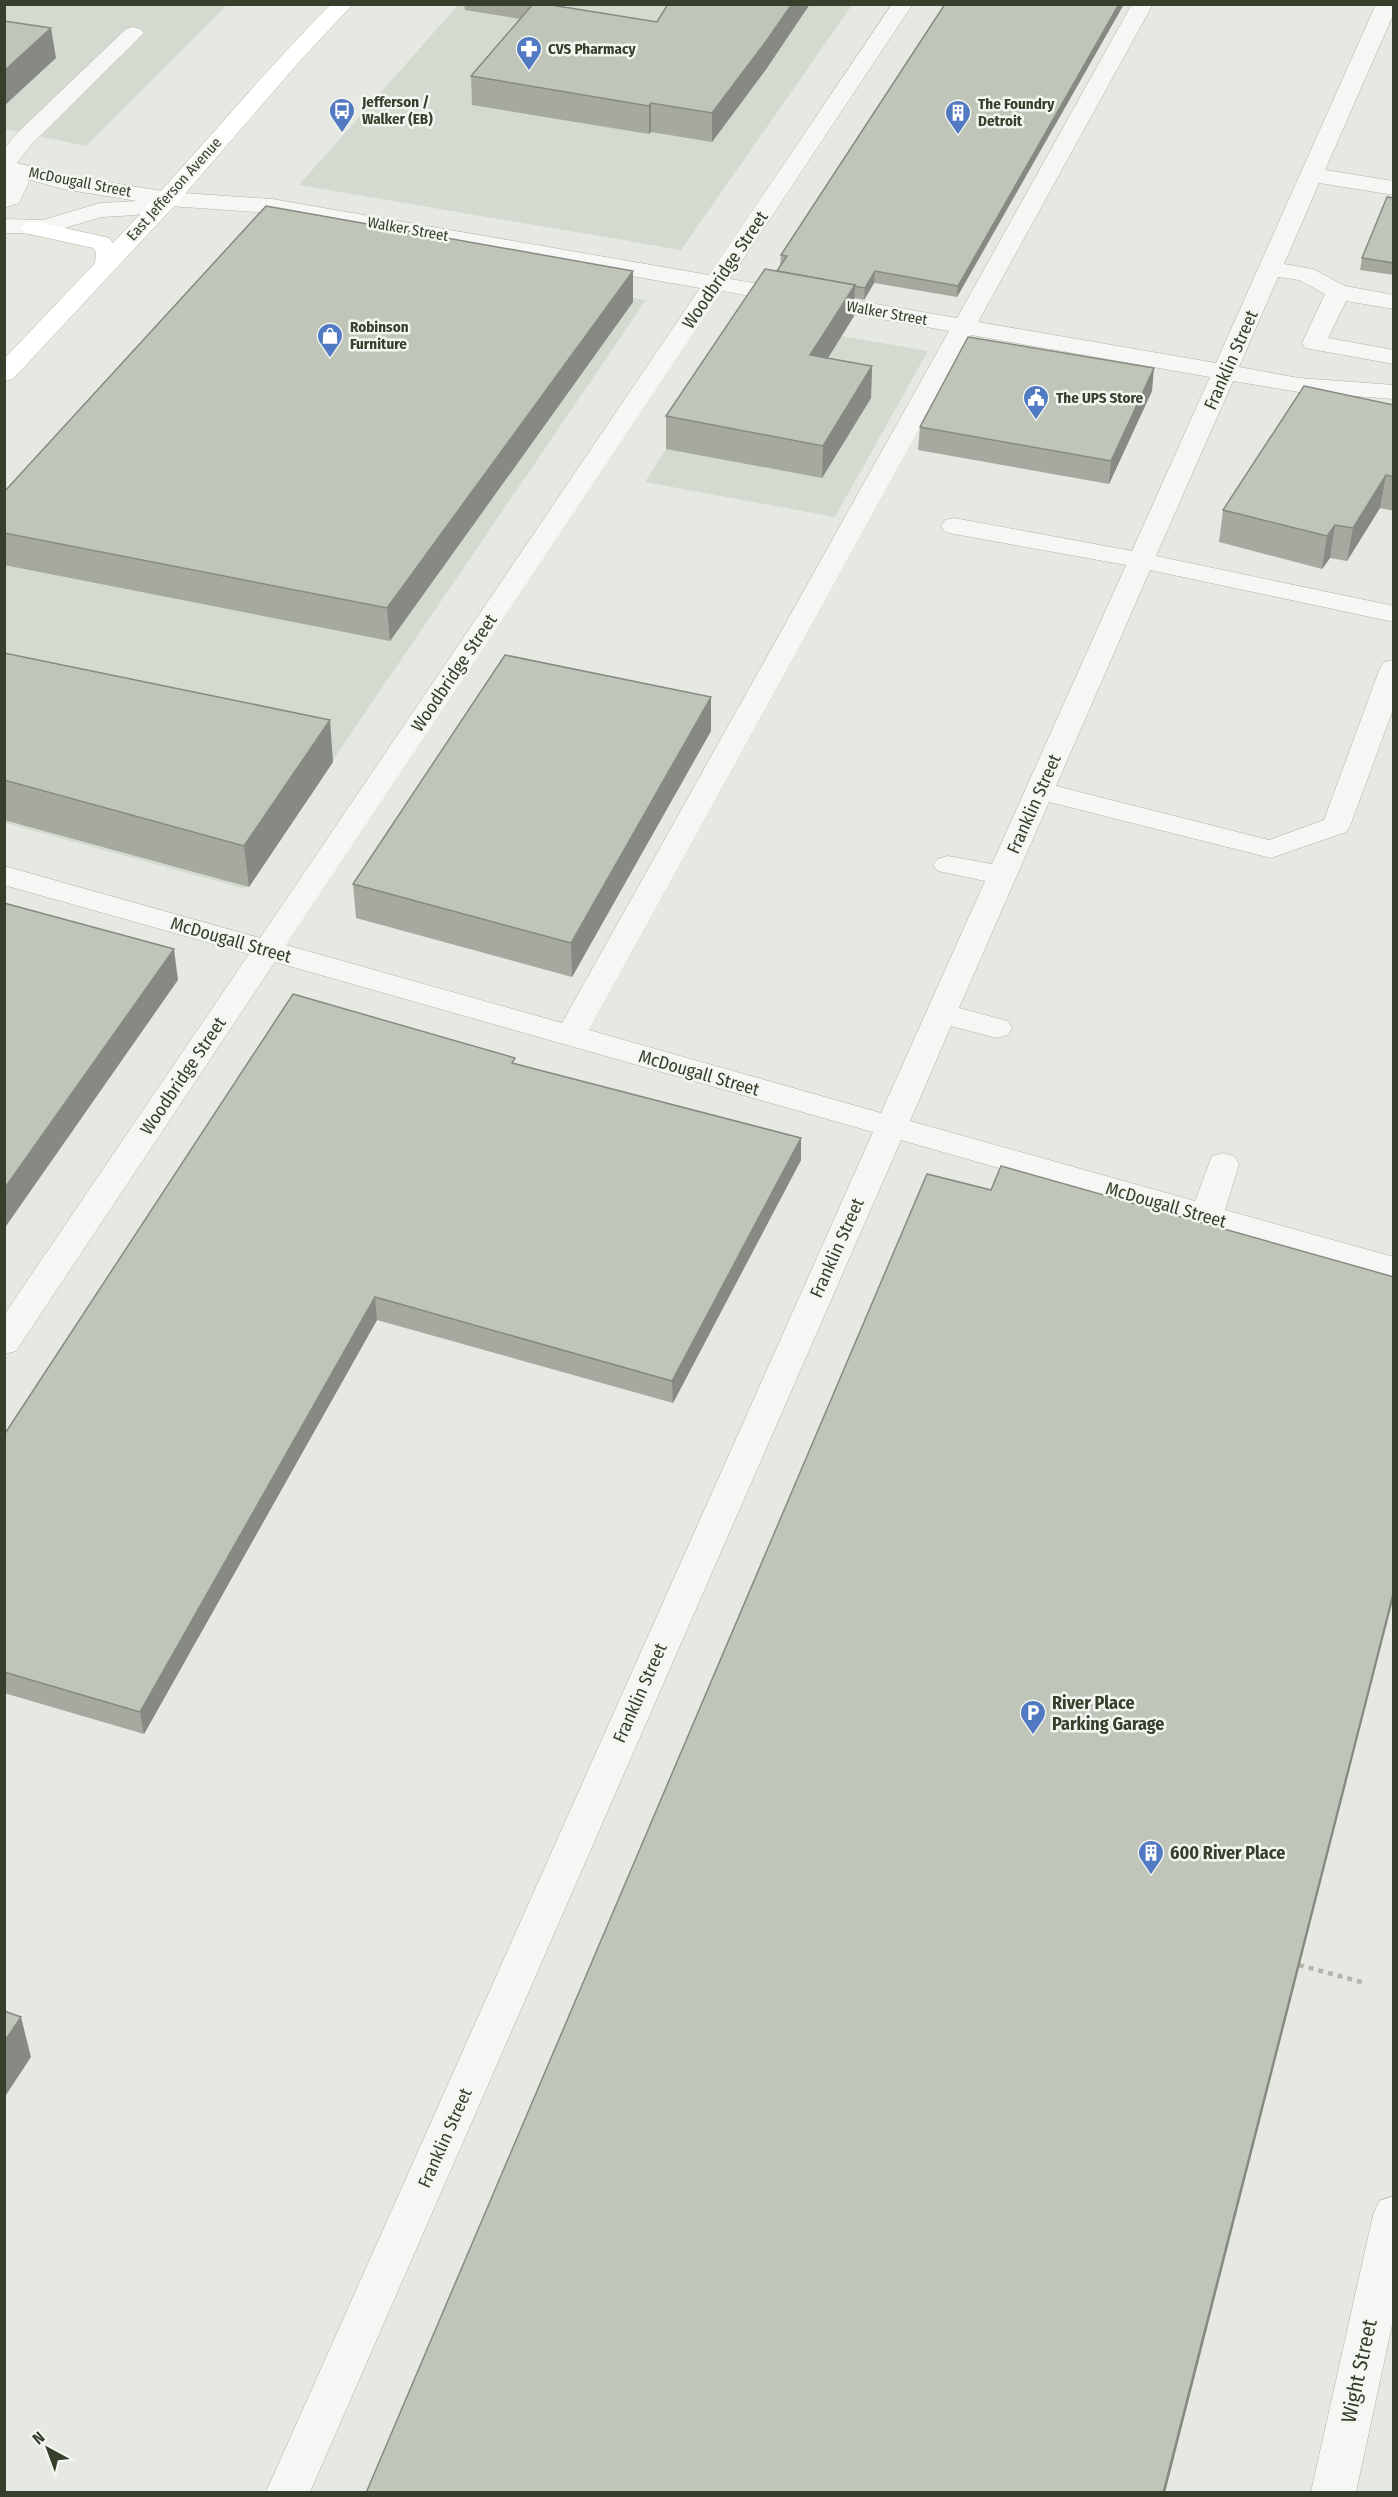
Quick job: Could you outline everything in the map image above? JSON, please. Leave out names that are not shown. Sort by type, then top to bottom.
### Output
[{"type":"main road","name":"East Jefferson Avenue","points":[[4,374],[168,199],[291,57],[343,4]]},
{"type":"main road","points":[[33,228],[101,243],[108,252],[107,264]]},
{"type":"street","name":"Woodbridge Street","points":[[4,1342],[903,4]]},
{"type":"street","points":[[570,1036],[1143,4]]},
{"type":"street","name":"Franklin Street","points":[[288,2493],[1387,4]]},
{"type":"street","points":[[4,201],[11,198],[18,182],[4,166],[24,139],[133,33]]},
{"type":"street","name":"McDougall Street","points":[[4,166],[63,182],[168,199]]},
{"type":"street","points":[[1360,183],[1386,168],[1394,167]]},
{"type":"street","points":[[1312,175],[1394,188]]},
{"type":"street","name":"McDougall Street","points":[[4,226],[33,228],[63,223],[100,210],[136,208],[168,199]]},
{"type":"street","name":"Walker Street","points":[[168,199],[272,206],[1299,385],[1394,392]]},
{"type":"street","points":[[1271,269],[1305,274],[1338,292],[1394,302]]},
{"type":"street","points":[[1338,292],[1314,343],[1394,357]]},
{"type":"street","points":[[1299,385],[1365,409],[1394,416]]},
{"type":"street","points":[[954,526],[1095,551],[1394,614]]},
{"type":"street","points":[[1040,791],[1271,849],[1336,826],[1394,668]]},
{"type":"street","points":[[948,865],[1002,875]]},
{"type":"street","name":"McDougall Street","points":[[4,875],[1394,1269]]},
{"type":"street","points":[[942,1013],[997,1028]]},
{"type":"street","points":[[1207,1216],[1223,1164]]},
{"type":"street","name":"Wight Street","points":[[1333,2493],[1394,2215]]},
{"type":"path","points":[[1299,1965],[1365,1983]]},
{"type":"shaded area","points":[[5,5],[227,5],[86,146],[5,129]]},
{"type":"shaded area","points":[[458,5],[852,5],[681,250],[299,185]]},
{"type":"shaded area","points":[[260,231],[646,300],[245,889],[5,823],[5,522]]},
{"type":"shaded area","points":[[749,320],[928,351],[835,517],[645,482]]},
{"type":"building","points":[[533,4],[657,22],[668,4],[792,4],[712,113],[651,103],[649,106],[471,76]]},
{"type":"building","name":"The Foundry Detroit","points":[[945,4],[1119,4],[958,286],[875,271],[865,288],[777,271],[787,256],[781,255]]},
{"type":"building","points":[[4,21],[51,28],[4,71]]},
{"type":"building","points":[[1387,197],[1394,198],[1394,263],[1362,258]]},
{"type":"building","points":[[266,206],[633,271],[387,608],[4,533],[4,492]]},
{"type":"building","points":[[765,269],[855,285],[810,355],[872,366],[823,446],[666,416]]},
{"type":"building","name":"The UPS Store","points":[[968,337],[1154,368],[1111,461],[920,427]]},
{"type":"building","points":[[1304,386],[1394,405],[1394,477],[1386,475],[1353,528],[1335,525],[1327,536],[1223,510]]},
{"type":"building","points":[[4,653],[330,720],[244,846],[4,780]]},
{"type":"building","points":[[505,655],[711,697],[571,943],[353,884]]},
{"type":"building","points":[[4,903],[174,949],[4,1189]]},
{"type":"building","points":[[293,994],[515,1058],[512,1063],[801,1138],[672,1381],[375,1297],[140,1712],[4,1672],[4,1435]]},
{"type":"building","name":"River Place Parking Garage","points":[[1001,1166],[1394,1277],[1394,1590],[1163,2493],[366,2493],[927,1174],[991,1190]]},
{"type":"building","points":[[4,2011],[21,2017],[4,2042]]},
{"type":"place","name":"CVS Pharmacy","points":[[529,72]]},
{"type":"place","name":"Jefferson / Walker (EB)","points":[[342,134]]},
{"type":"place","name":"The Foundry Detroit","points":[[958,136]]},
{"type":"place","name":"Robinson Furniture","points":[[330,359]]},
{"type":"place","name":"The UPS Store","points":[[1036,421]]},
{"type":"place","name":"River Place Parking Garage","points":[[1033,1736]]},
{"type":"place","name":"600 River Place","points":[[1151,1876]]}]
